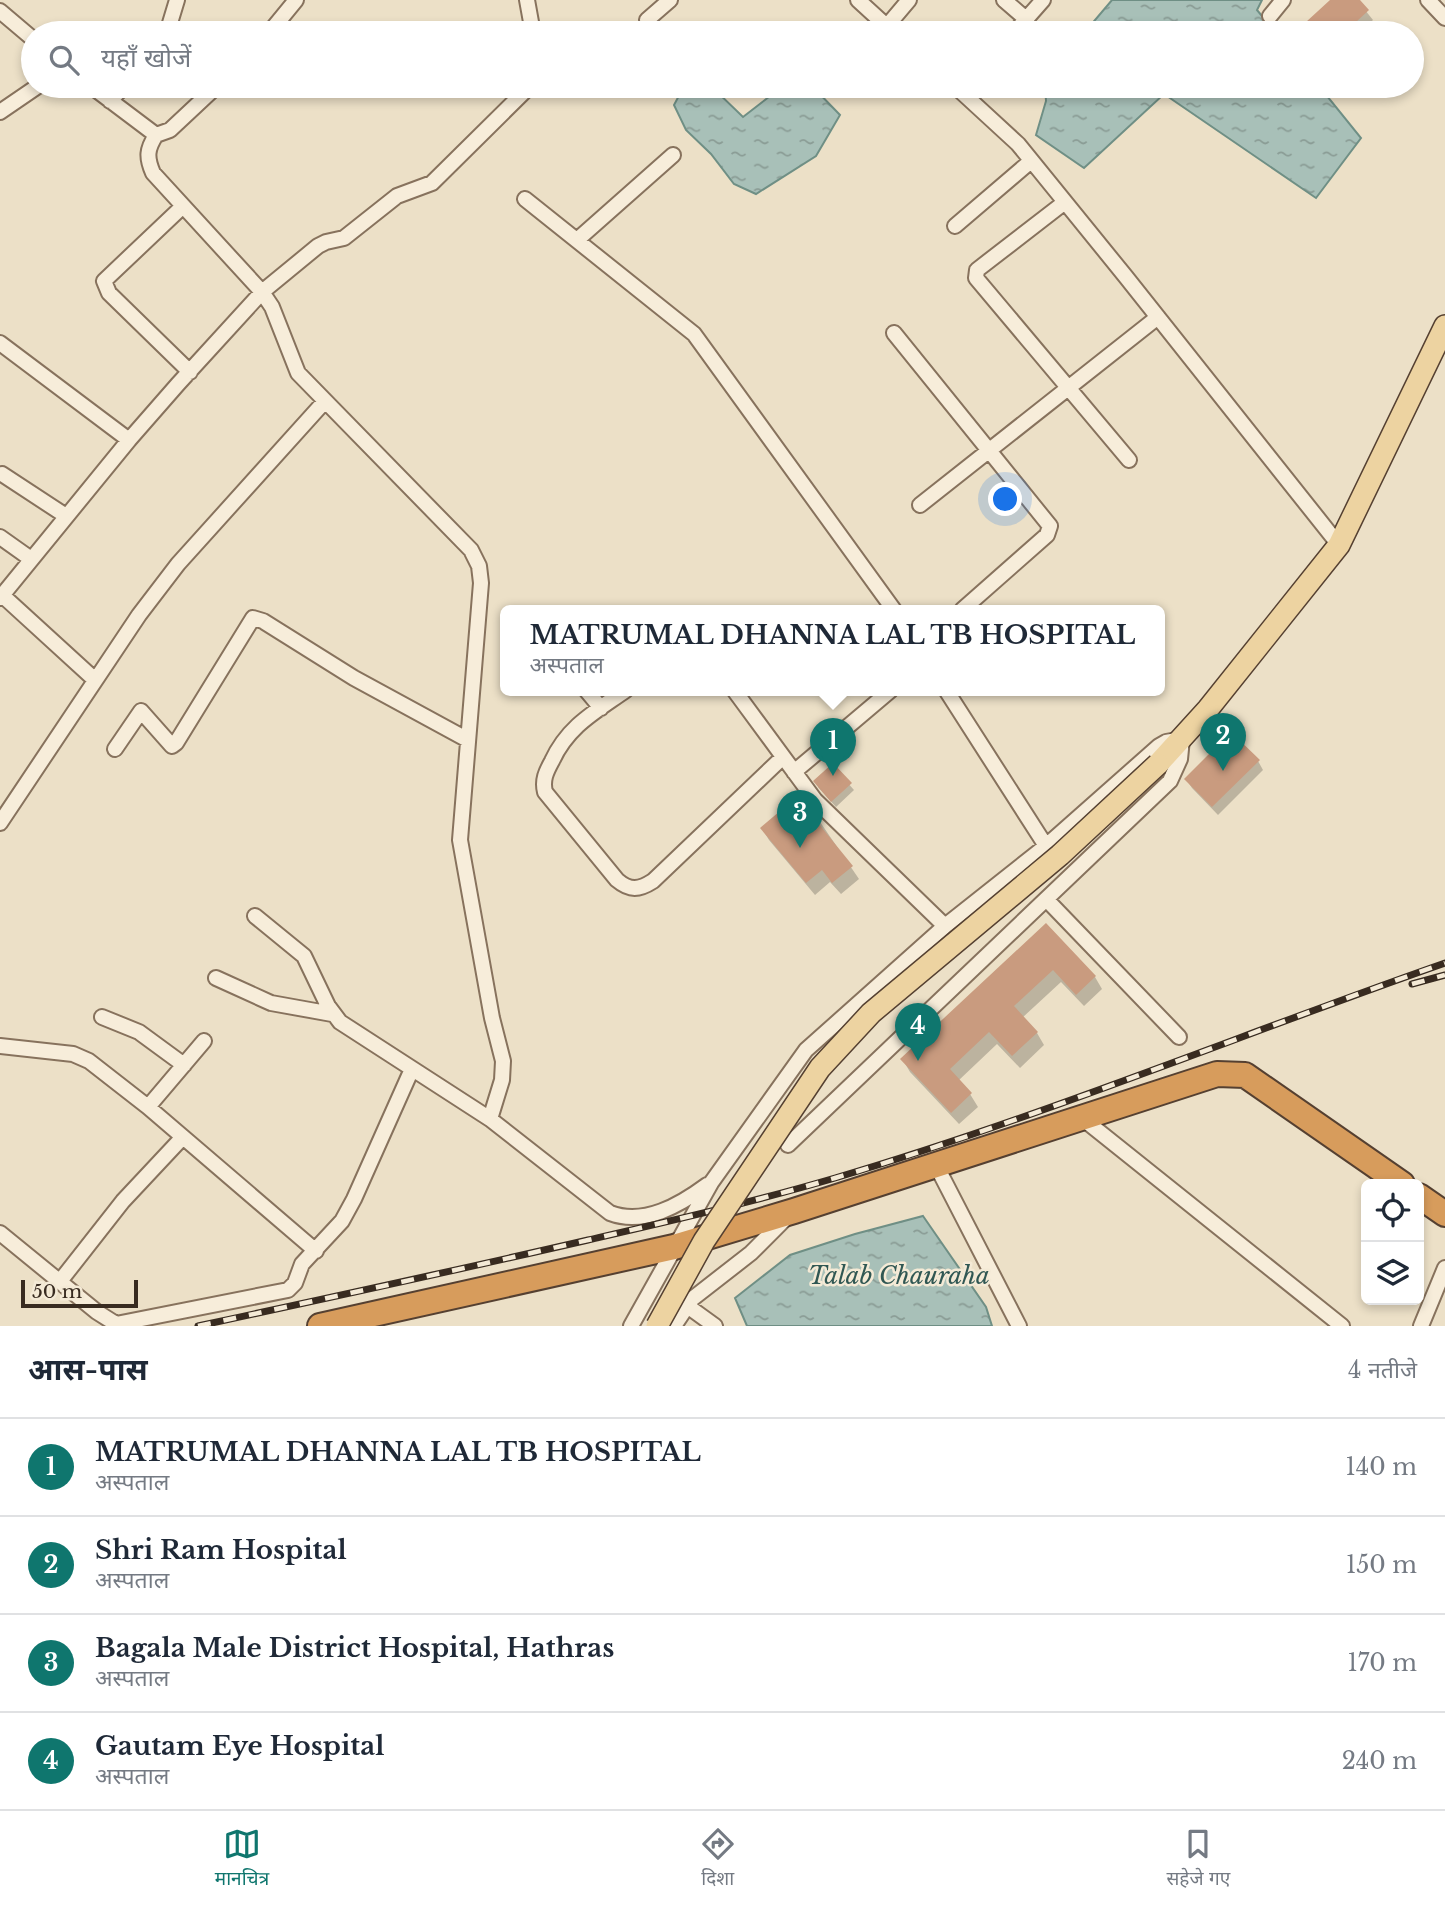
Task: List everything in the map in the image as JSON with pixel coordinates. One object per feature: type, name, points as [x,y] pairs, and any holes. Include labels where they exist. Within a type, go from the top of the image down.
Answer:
[{"type":"highway","points":[[320,1326],[674,1247],[794,1211],[1217,1074],[1245,1075],[1395,1179]]},
{"type":"highway","points":[[1424,1199],[1445,1214]]},
{"type":"main road","points":[[657,1326],[705,1241],[820,1068],[871,1013],[1060,855],[1158,764],[1208,709],[1339,545],[1445,326]]},
{"type":"street","points":[[171,21],[177,0]]},
{"type":"street","points":[[279,21],[296,0]]},
{"type":"street","points":[[527,0],[531,21]]},
{"type":"street","points":[[647,20],[670,0]]},
{"type":"street","points":[[858,0],[881,21]]},
{"type":"street","points":[[896,21],[909,0]]},
{"type":"street","points":[[1004,0],[1026,19],[1043,0]]},
{"type":"street","points":[[1269,16],[1283,0]]},
{"type":"street","points":[[1428,0],[1445,18]]},
{"type":"street","points":[[0,11],[21,29]]},
{"type":"street","points":[[0,112],[21,98]]},
{"type":"street","points":[[106,98],[156,135]]},
{"type":"street","points":[[110,101],[113,98]]},
{"type":"street","points":[[204,98],[170,130],[156,135],[149,145],[147,160],[153,173],[262,292],[272,307],[298,373],[440,515],[476,558],[481,583],[460,840],[492,1018],[503,1061],[502,1080],[490,1119]]},
{"type":"street","points":[[94,679],[1,597],[129,440],[262,292],[318,246],[344,238],[397,196],[432,183],[518,98]]},
{"type":"street","points":[[972,98],[1009,135],[1065,202],[1339,545]]},
{"type":"street","points":[[577,240],[673,155]]},
{"type":"street","points":[[955,226],[1031,161]]},
{"type":"street","points":[[525,199],[694,334],[890,605]]},
{"type":"street","points":[[1065,202],[976,273],[979,283],[1129,460]]},
{"type":"street","points":[[182,207],[104,281],[108,293],[190,372]]},
{"type":"street","points":[[920,505],[1158,317]]},
{"type":"street","points":[[894,333],[1048,522],[1050,530],[968,605]]},
{"type":"street","points":[[0,343],[129,440]]},
{"type":"street","points":[[0,823],[94,679],[178,564],[325,401]]},
{"type":"street","points":[[2,474],[66,516]]},
{"type":"street","points":[[0,537],[32,559]]},
{"type":"street","points":[[114,749],[141,712],[172,746],[176,743],[253,618],[263,621],[354,678],[468,740]]},
{"type":"street","points":[[591,696],[601,708]]},
{"type":"street","points":[[618,696],[564,738],[544,776],[543,786],[545,792],[617,880],[632,889],[653,881],[783,757]]},
{"type":"street","points":[[738,696],[814,800],[945,926]]},
{"type":"street","points":[[794,772],[884,696]]},
{"type":"street","points":[[950,696],[1046,846]]},
{"type":"street","points":[[631,1326],[711,1182],[806,1050],[945,926],[1046,846],[1159,746],[1182,739],[1180,759],[1170,781],[788,1145]]},
{"type":"street","points":[[1046,899],[1179,1037]]},
{"type":"street","points":[[255,916],[304,956],[332,1014],[340,1022],[490,1119],[610,1213],[650,1215],[678,1206],[711,1182]]},
{"type":"street","points":[[216,978],[271,1003],[332,1014]]},
{"type":"street","points":[[102,1017],[139,1032],[184,1065]]},
{"type":"street","points":[[148,1107],[204,1041]]},
{"type":"street","points":[[0,1046],[81,1057],[148,1107],[316,1251]]},
{"type":"street","points":[[0,1233],[97,1311],[121,1325],[288,1290],[295,1283],[302,1264],[342,1221],[412,1069]]},
{"type":"street","points":[[1082,1118],[1342,1326]]},
{"type":"street","points":[[61,1280],[123,1201],[182,1138]]},
{"type":"street","points":[[936,1165],[1019,1326]]},
{"type":"street","points":[[674,1326],[686,1305],[751,1253],[794,1211]]},
{"type":"street","points":[[1421,1326],[1445,1268]]},
{"type":"street","points":[[686,1305],[715,1326]]},
{"type":"water","points":[[1112,0],[1262,0],[1257,10],[1266,21],[1094,21]]},
{"type":"water","points":[[678,98],[723,98],[743,117],[768,98],[824,98],[840,115],[816,156],[756,194],[734,184],[711,154],[686,130],[674,105]]},
{"type":"water","points":[[1046,98],[1160,98],[1084,168],[1036,135]]},
{"type":"water","points":[[1170,98],[1329,98],[1361,138],[1316,198]]},
{"type":"water","name":"Talab Chauraha","points":[[923,1216],[986,1307],[992,1326],[747,1326],[735,1298],[790,1255]]},
{"type":"building","points":[[1330,0],[1360,0],[1369,10],[1357,21],[1307,21]]},
{"type":"building","points":[[1231,732],[1260,760],[1212,807],[1184,779]]},
{"type":"building","points":[[833,763],[852,783],[831,802],[813,781]]},
{"type":"building","points":[[799,795],[817,815],[814,818],[853,866],[832,883],[822,870],[806,883],[760,828]]},
{"type":"building","points":[[1046,923],[1096,976],[1076,995],[1053,970],[1014,1006],[1038,1032],[1012,1056],[989,1032],[950,1069],[972,1093],[951,1113],[900,1059]]},
{"type":"railway","points":[[198,1326],[619,1233],[835,1178],[989,1129],[1445,963]]},
{"type":"railway","points":[[1412,984],[1445,975]]},
{"type":"place","name":"Shri Ram Hospital","points":[[1223,771]]},
{"type":"place","name":"MATRUMAL DHANNA LAL TB HOSPITAL","points":[[833,776]]},
{"type":"place","name":"Bagala Male District Hospital, Hathras","points":[[800,848]]},
{"type":"place","name":"Gautam Eye Hospital","points":[[918,1061]]}]
